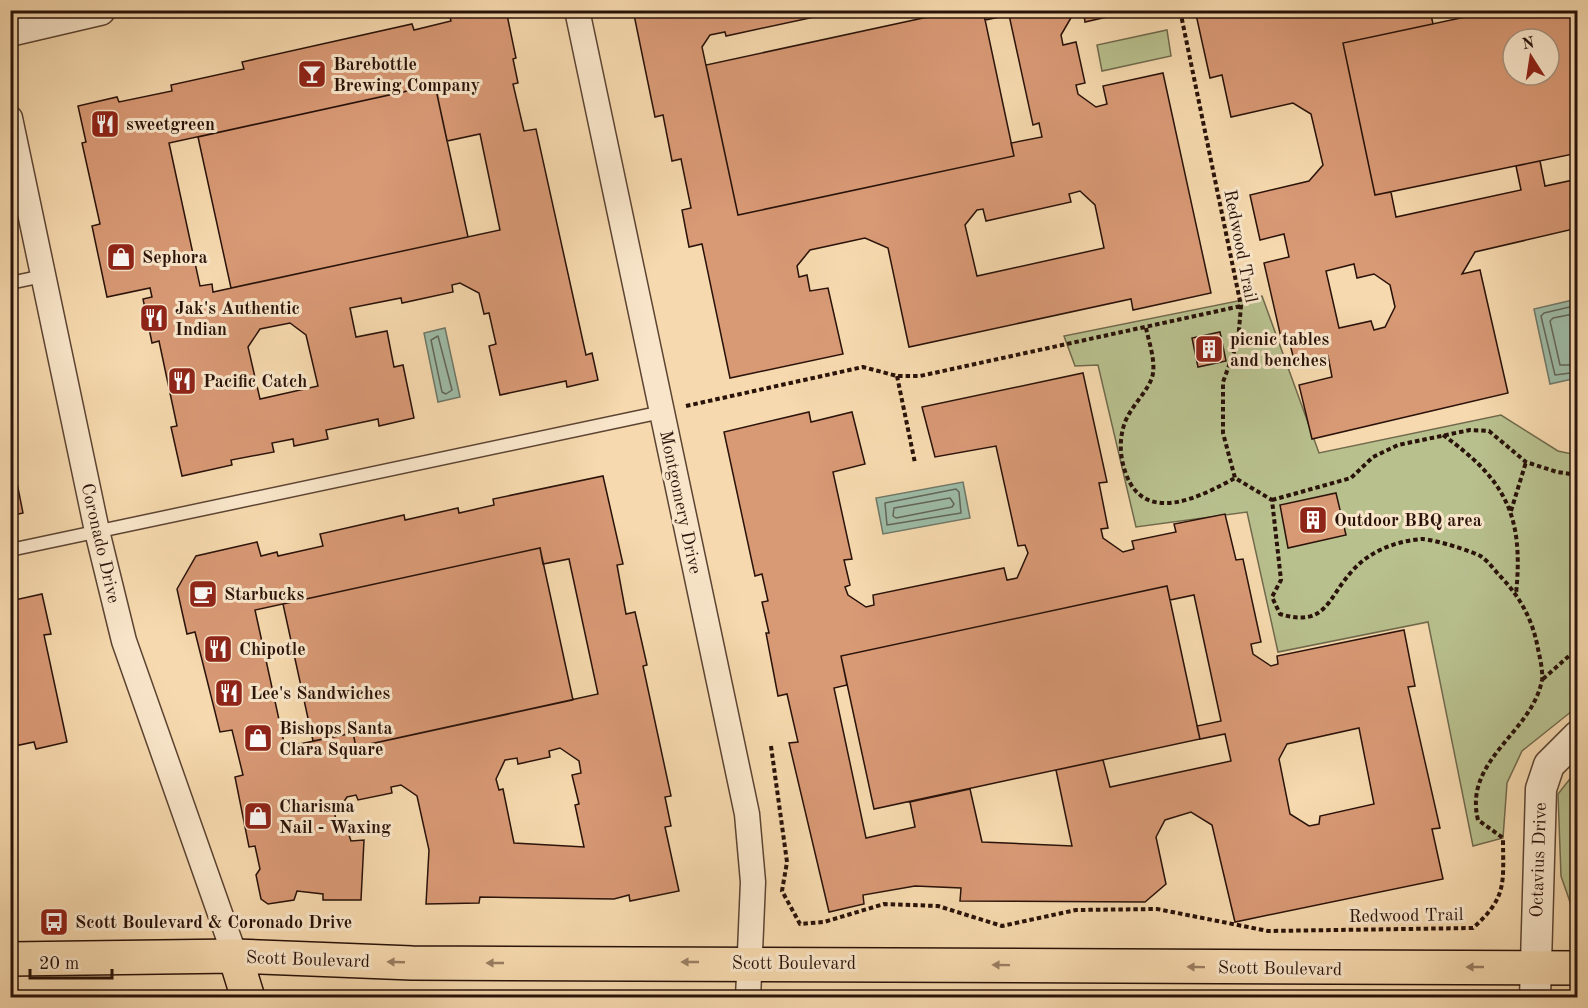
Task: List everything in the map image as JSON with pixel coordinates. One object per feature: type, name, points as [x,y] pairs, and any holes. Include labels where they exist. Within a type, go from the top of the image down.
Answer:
[{"type":"main road","name":"Scott Boulevard","points":[[10,959],[235,956],[412,963],[748,962],[1362,968],[1534,982],[1578,968]]},
{"type":"main road","points":[[235,956],[248,998]]},
{"type":"street","points":[[10,31],[100,10]]},
{"type":"street","name":"Montgomery Drive","points":[[577,10],[747,814],[753,882],[748,998]]},
{"type":"street","name":"Coronado Drive","points":[[10,118],[97,531],[124,641],[235,956]]},
{"type":"street","name":"Octavius Drive","points":[[1534,982],[1541,789],[1549,765],[1578,736]]},
{"type":"lane","points":[[10,283],[44,276]]},
{"type":"lane","points":[[10,550],[662,412]]},
{"type":"path","name":"Redwood Trail","points":[[1180,10],[1241,306],[1238,341],[1223,382],[1224,433],[1235,478]]},
{"type":"path","points":[[662,412],[863,367],[897,376],[920,376],[1241,306]]},
{"type":"path","points":[[1146,328],[1153,375],[1146,389],[1132,406],[1120,441],[1122,464],[1129,483],[1140,496],[1155,502],[1177,503],[1200,497],[1235,478],[1272,500],[1351,478],[1373,457],[1389,449],[1443,434],[1470,430],[1489,431],[1526,462],[1557,472],[1578,475]]},
{"type":"path","points":[[897,376],[915,463]]},
{"type":"path","points":[[1443,434],[1475,457],[1494,478],[1511,511],[1518,568],[1516,595]]},
{"type":"path","points":[[1511,511],[1526,462]]},
{"type":"path","points":[[1272,500],[1281,580],[1272,597],[1280,614],[1295,619],[1315,616],[1332,602],[1353,570],[1379,550],[1405,540],[1428,539],[1482,557],[1516,595],[1533,625],[1542,679]]},
{"type":"path","points":[[1542,679],[1578,648]]},
{"type":"path","name":"Redwood Trail","points":[[771,746],[787,862],[782,891],[800,924],[824,921],[884,904],[938,906],[1002,926],[1076,910],[1157,909],[1268,931],[1473,928],[1490,913],[1502,890],[1503,838],[1478,820],[1474,806],[1478,788],[1489,761],[1533,703],[1542,679]]},
{"type":"shaded area","points":[[1167,30],[1171,56],[1102,71],[1097,45]]},
{"type":"shaded area","points":[[1262,296],[1319,453],[1501,415],[1558,451],[1577,455],[1577,707],[1522,751],[1507,783],[1503,838],[1473,846],[1428,622],[1278,652],[1247,512],[1136,527],[1098,365],[1075,366],[1064,336]]},
{"type":"shaded area","points":[[1577,770],[1577,922],[1561,876],[1558,794]]},
{"type":"water","points":[[1577,299],[1577,378],[1550,384],[1534,309]]},
{"type":"water","points":[[445,328],[460,397],[438,402],[424,333]]},
{"type":"water","points":[[963,482],[970,518],[883,534],[876,498]]},
{"type":"building","points":[[478,10],[506,10],[516,58],[513,59],[518,83],[513,84],[524,131],[536,129],[586,355],[592,353],[598,380],[567,387],[566,381],[500,395],[489,346],[496,344],[489,313],[484,314],[479,293],[460,283],[452,285],[453,292],[402,303],[401,298],[350,308],[356,337],[387,331],[394,367],[403,365],[414,418],[379,426],[378,419],[326,430],[328,439],[294,446],[293,439],[272,443],[274,452],[231,460],[232,465],[182,476],[171,427],[177,426],[159,341],[152,343],[143,299],[152,297],[150,288],[107,297],[92,226],[100,224],[82,143],[86,142],[78,106],[117,97],[119,102],[172,91],[171,85],[244,69],[242,62],[412,24],[414,30],[451,21],[450,17]],"holes":[[[435,85],[447,141],[480,134],[500,230],[213,292],[212,284],[200,286],[169,143]],[[290,323],[306,335],[318,386],[260,399],[248,347],[260,329]]]},
{"type":"building","points":[[633,10],[847,10],[726,36],[725,32],[710,35],[702,47],[738,215],[1014,156],[1011,143],[1042,137],[1039,123],[1033,125],[1009,15],[985,20],[983,10],[1137,10],[1085,22],[1084,14],[1072,16],[1061,35],[1063,45],[1076,42],[1085,83],[1076,85],[1078,94],[1096,107],[1107,104],[1103,86],[1163,73],[1211,293],[1133,310],[1131,299],[909,347],[888,248],[865,238],[810,250],[797,266],[799,277],[807,275],[810,291],[828,288],[843,354],[730,378],[702,244],[689,247],[682,210],[691,208],[681,159],[672,161],[663,115],[655,117]],"holes":[[[1080,191],[1095,205],[1104,248],[977,276],[965,225],[977,210],[983,209],[986,221],[1071,202],[1069,194]]]},
{"type":"building","points":[[960,10],[983,10],[1014,156],[738,215],[706,65]]},
{"type":"building","points":[[1195,10],[1300,10],[1307,15],[1315,14],[1315,10],[1430,10],[1433,24],[1343,43],[1375,195],[1391,192],[1396,217],[1521,190],[1516,166],[1540,161],[1545,186],[1578,179],[1578,228],[1475,252],[1462,274],[1480,270],[1508,393],[1312,439],[1299,385],[1332,377],[1328,356],[1295,364],[1289,340],[1282,342],[1264,263],[1289,257],[1284,234],[1260,240],[1250,195],[1309,181],[1323,165],[1311,114],[1293,103],[1231,117],[1222,75],[1210,78]],"holes":[[[1354,264],[1357,278],[1374,274],[1390,285],[1395,307],[1385,327],[1374,330],[1371,321],[1339,328],[1326,271]]]},
{"type":"building","points":[[1498,10],[1578,10],[1578,153],[1375,195],[1343,43]]},
{"type":"building","points":[[435,85],[468,237],[231,288],[198,137]]},
{"type":"building","name":"picnic tables and benches","points":[[1220,332],[1226,361],[1198,367],[1192,338]]},
{"type":"building","points":[[1083,373],[1107,482],[1099,483],[1108,528],[1101,529],[1103,538],[1123,552],[1134,549],[1132,541],[1176,532],[1174,524],[1225,514],[1236,560],[1243,559],[1261,642],[1251,644],[1253,654],[1271,666],[1278,664],[1277,656],[1404,630],[1415,686],[1408,687],[1440,828],[1432,829],[1443,879],[1235,922],[1212,825],[1191,812],[1165,820],[1156,837],[1166,884],[1145,902],[960,901],[961,888],[915,886],[863,895],[864,904],[829,912],[789,743],[798,742],[787,694],[778,696],[762,602],[768,601],[762,574],[755,576],[724,432],[809,412],[811,422],[852,412],[865,464],[833,472],[852,559],[844,560],[850,585],[845,587],[848,595],[866,607],[874,605],[873,595],[1004,568],[1007,580],[1017,578],[1028,553],[1025,545],[1018,546],[996,446],[935,457],[922,407]],"holes":[[[1167,586],[1170,600],[1194,595],[1221,721],[1197,726],[1200,739],[1225,734],[1231,761],[1110,787],[1103,760],[1056,770],[1072,846],[982,842],[970,789],[910,802],[915,827],[866,838],[834,688],[847,685],[841,656]],[[1359,728],[1374,804],[1320,816],[1319,824],[1309,826],[1290,814],[1279,759],[1287,744]]]},
{"type":"building","points":[[10,463],[13,463],[23,513],[10,516]]},
{"type":"building","points":[[603,476],[623,564],[617,565],[626,614],[635,612],[647,665],[643,666],[671,796],[665,797],[671,826],[665,827],[679,891],[630,901],[629,895],[614,899],[480,897],[479,903],[426,904],[429,850],[417,796],[401,785],[391,787],[392,793],[358,800],[356,795],[347,797],[335,815],[337,825],[345,823],[351,841],[364,840],[361,900],[323,900],[323,894],[297,891],[294,900],[268,904],[261,899],[256,875],[260,869],[255,846],[249,847],[235,777],[243,775],[232,730],[220,732],[195,632],[187,634],[177,589],[196,556],[257,542],[261,556],[277,552],[278,556],[323,546],[320,534],[404,515],[405,520],[458,508],[459,513],[494,505],[493,499]],"holes":[[[540,548],[543,564],[569,559],[598,694],[356,747],[353,733],[285,747],[255,610]],[[560,748],[579,761],[581,773],[572,775],[579,804],[575,805],[584,847],[514,843],[503,789],[499,790],[496,779],[505,760],[517,758],[518,764],[550,757],[549,751]]]},
{"type":"building","name":"Outdoor BBQ area","points":[[1336,493],[1346,535],[1288,548],[1280,505]]},
{"type":"building","points":[[540,548],[573,700],[356,747],[353,733],[313,741],[283,604]]},
{"type":"building","points":[[1167,586],[1200,739],[874,809],[841,656]]},
{"type":"building","points":[[42,594],[51,634],[44,635],[67,742],[36,749],[34,742],[10,747],[10,601]]},
{"type":"building","points":[[10,749],[14,767],[10,768]]},
{"type":"place","name":"Barebottle Brewing Company","points":[[312,74]]},
{"type":"place","name":"sweetgreen","points":[[105,124]]},
{"type":"place","name":"Sephora","points":[[121,257]]},
{"type":"place","name":"Jak's Authentic Indian","points":[[154,318]]},
{"type":"place","name":"picnic tables and benches","points":[[1209,349]]},
{"type":"place","name":"Pacific Catch","points":[[182,381]]},
{"type":"place","name":"Outdoor BBQ area","points":[[1313,520]]},
{"type":"place","name":"Starbucks","points":[[203,594]]},
{"type":"place","name":"Chipotle","points":[[218,649]]},
{"type":"place","name":"Lee's Sandwiches","points":[[229,693]]},
{"type":"place","name":"Bishops Santa Clara Square","points":[[258,738]]},
{"type":"place","name":"Charisma Nail - Waxing","points":[[258,816]]},
{"type":"place","name":"Scott Boulevard & Coronado Drive","points":[[54,922]]}]
